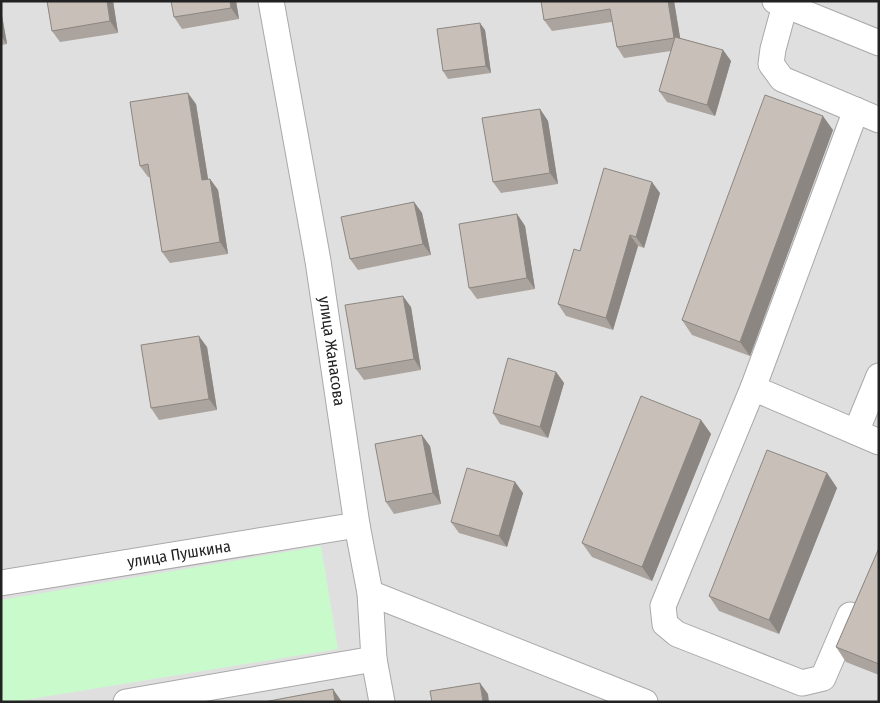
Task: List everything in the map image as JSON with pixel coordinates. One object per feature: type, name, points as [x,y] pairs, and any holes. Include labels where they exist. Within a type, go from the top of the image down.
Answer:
[{"type":"street","name":"улица Жанасова","points":[[271,1],[318,261],[357,525],[370,593],[374,659],[382,702]]},
{"type":"street","points":[[879,43],[780,3],[770,64],[782,79],[879,120]]},
{"type":"street","points":[[856,110],[753,388],[663,606],[665,624],[677,634],[802,683],[823,678],[860,592]]},
{"type":"street","points":[[856,432],[879,376]]},
{"type":"street","points":[[753,388],[879,442]]},
{"type":"street","name":"улица Пушкина","points":[[1,583],[357,525]]},
{"type":"street","points":[[370,593],[644,702]]},
{"type":"street","points":[[126,702],[374,659]]},
{"type":"shaded area","points":[[1,1],[879,1],[879,702],[1,702]]},
{"type":"green space","points":[[321,546],[338,649],[13,702],[1,702],[1,600]]},
{"type":"building","points":[[47,1],[107,1],[110,21],[52,31]]},
{"type":"building","points":[[171,1],[230,1],[231,8],[174,17]]},
{"type":"building","points":[[541,1],[668,1],[674,38],[617,47],[610,9],[544,20]]},
{"type":"building","points":[[480,23],[486,66],[443,71],[437,29]]},
{"type":"building","points":[[675,37],[723,50],[707,105],[659,91]]},
{"type":"building","points":[[188,93],[202,180],[210,179],[220,242],[162,252],[148,164],[140,166],[130,102]]},
{"type":"building","points":[[765,95],[823,116],[740,342],[682,320]]},
{"type":"building","points":[[540,109],[550,173],[493,182],[482,118]]},
{"type":"building","points":[[604,168],[652,182],[636,237],[630,235],[606,318],[558,304],[574,249],[580,251]]},
{"type":"building","points":[[414,202],[423,244],[350,259],[341,217]]},
{"type":"building","points":[[517,214],[527,278],[469,288],[459,224]]},
{"type":"building","points":[[403,296],[414,359],[356,369],[345,305]]},
{"type":"building","points":[[199,336],[209,399],[151,408],[141,345]]},
{"type":"building","points":[[508,358],[556,372],[540,427],[493,413]]},
{"type":"building","points":[[641,396],[701,420],[642,567],[582,543]]},
{"type":"building","points":[[422,435],[433,493],[386,502],[375,444]]},
{"type":"building","points":[[767,450],[827,473],[769,620],[709,596]]},
{"type":"building","points":[[467,468],[515,482],[499,536],[451,522]]},
{"type":"building","points":[[879,548],[879,664],[836,647]]},
{"type":"building","points":[[480,683],[483,702],[432,702],[430,691]]},
{"type":"building","points":[[333,689],[335,702],[264,702]]}]
